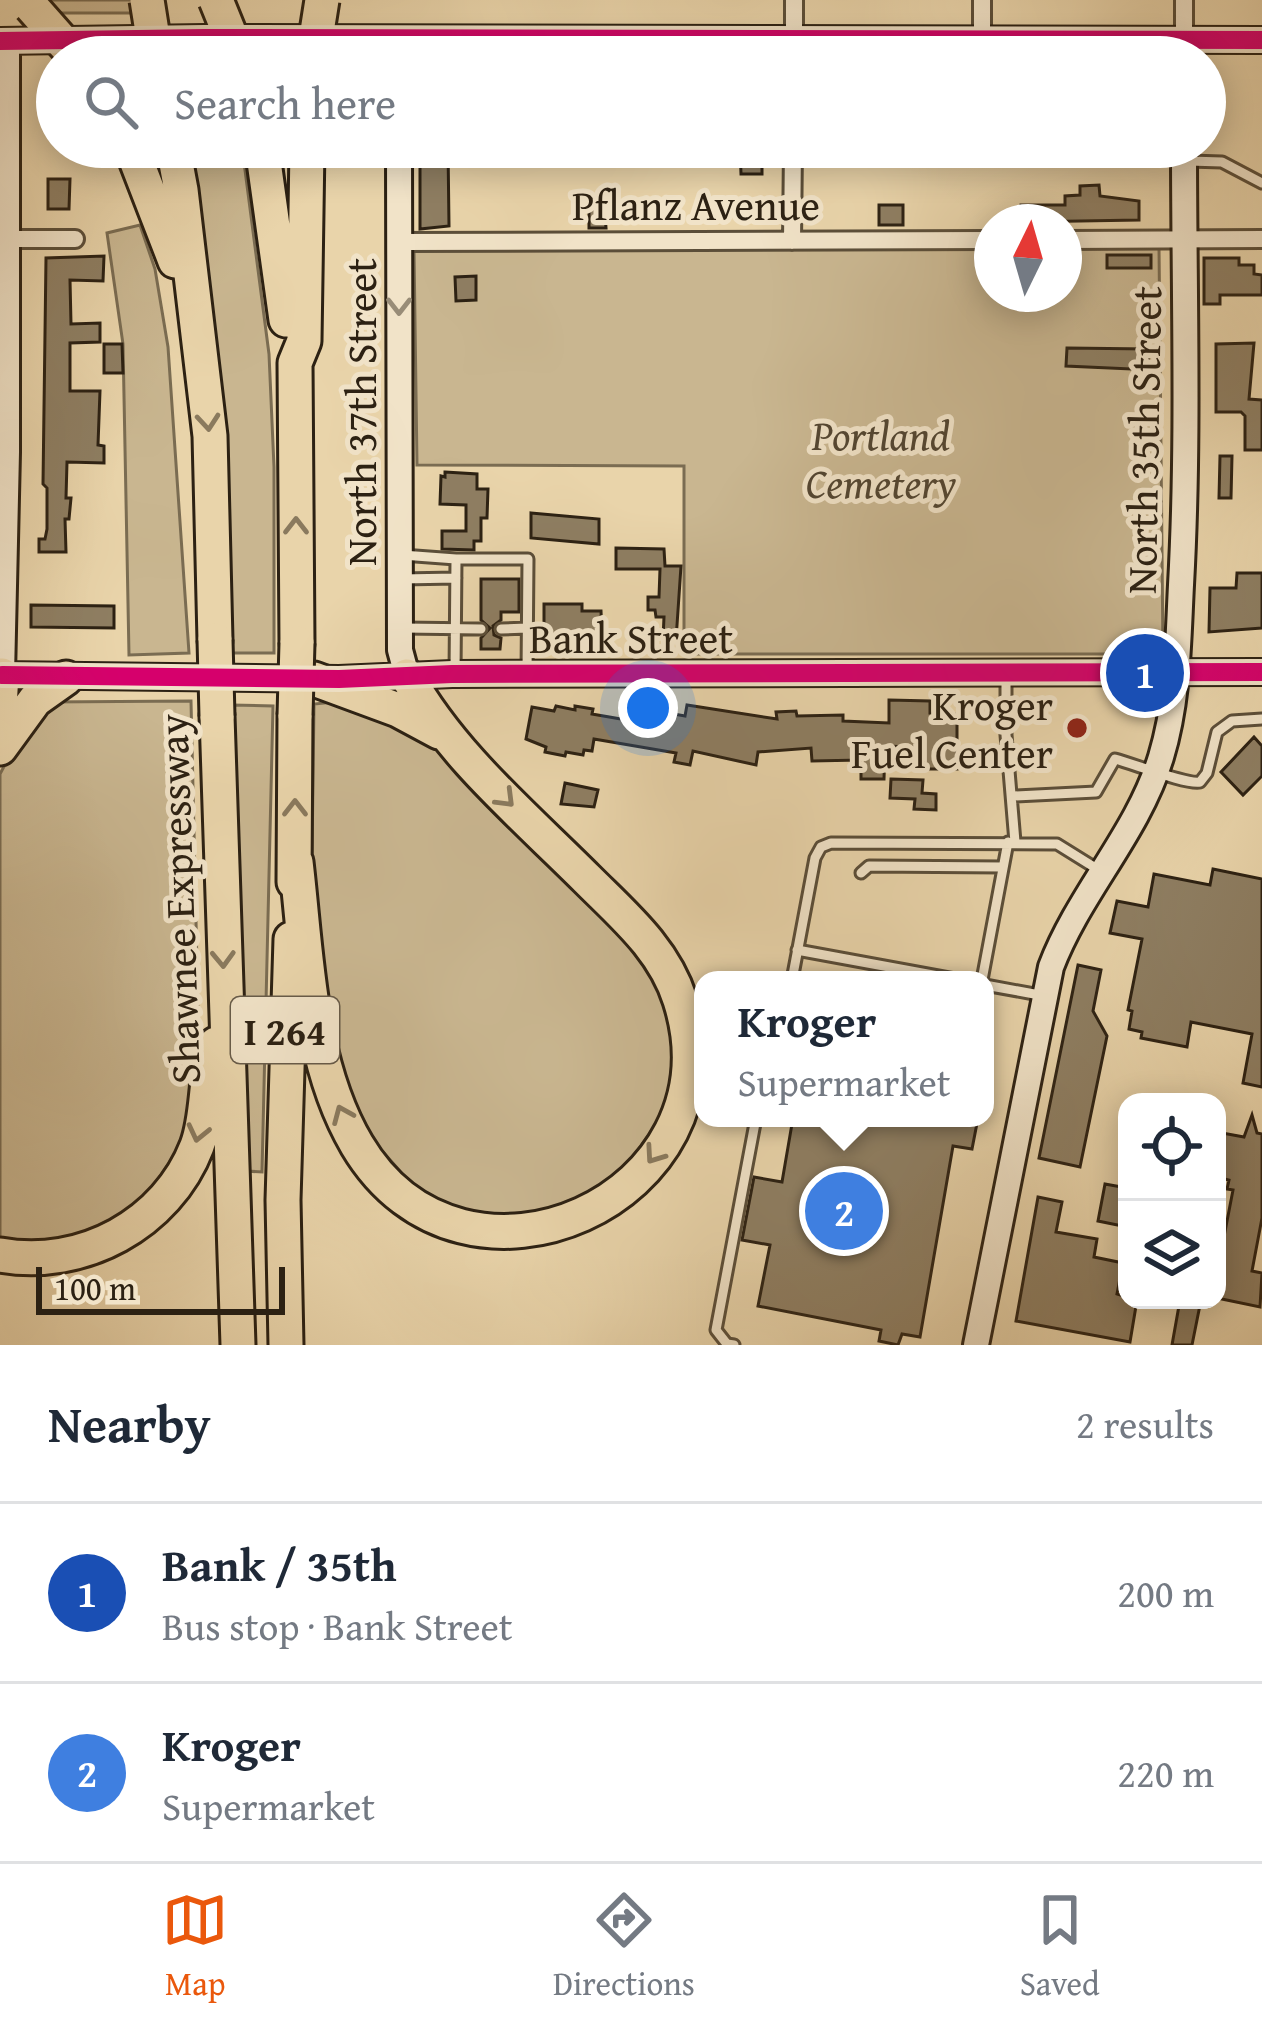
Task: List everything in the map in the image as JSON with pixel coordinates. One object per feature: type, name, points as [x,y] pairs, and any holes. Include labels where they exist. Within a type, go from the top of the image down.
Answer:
[{"type":"highway","points":[[147,0],[153,36]]},
{"type":"highway","points":[[216,0],[231,36]]},
{"type":"highway","points":[[316,36],[322,0]]},
{"type":"highway","points":[[29,3],[58,36]]},
{"type":"highway","points":[[139,168],[195,306]]},
{"type":"highway","points":[[176,168],[195,306]]},
{"type":"highway","points":[[265,168],[289,347],[296,363]]},
{"type":"highway","points":[[296,363],[304,340],[307,168]]},
{"type":"highway","name":"Shawnee Expressway","points":[[195,306],[210,436],[238,1345]]},
{"type":"highway","name":"I 264","points":[[286,1345],[285,1015],[296,862],[296,363]]},
{"type":"highway","points":[[296,862],[316,1026],[328,1077],[357,1145],[381,1178],[430,1214],[493,1232],[558,1226],[616,1197],[661,1149],[679,1109],[688,1051],[680,999],[662,961],[640,932],[450,740],[406,676]]},
{"type":"highway","points":[[0,748],[35,700],[66,678]]},
{"type":"highway","points":[[314,679],[398,710],[450,740]]},
{"type":"highway","points":[[0,1255],[54,1257],[95,1247],[132,1227],[164,1200],[198,1143],[211,1057],[225,1020]]},
{"type":"street","points":[[794,0],[794,36]]},
{"type":"street","points":[[982,0],[982,36]]},
{"type":"street","points":[[1184,0],[1184,36]]},
{"type":"street","points":[[1226,44],[1262,40]]},
{"type":"street","points":[[1,685],[3,41],[36,42]]},
{"type":"street","name":"North 37th Street","points":[[399,168],[400,628],[406,676]]},
{"type":"street","points":[[792,241],[793,168]]},
{"type":"street","name":"North 35th Street","points":[[976,1345],[1045,996],[1063,937],[1157,769],[1178,673],[1184,536],[1184,168]]},
{"type":"street","points":[[3,239],[75,239]]},
{"type":"street","points":[[1082,240],[1262,239]]},
{"type":"street","name":"Pflanz Avenue","points":[[399,242],[974,240]]},
{"type":"street","name":"Bank Street","points":[[1,685],[66,678],[314,679],[527,673],[1262,672]]},
{"type":"lane","points":[[1226,164],[1262,184]]},
{"type":"lane","points":[[455,674],[456,559]]},
{"type":"lane","points":[[400,567],[456,559],[528,559],[527,673]]},
{"type":"lane","points":[[400,567],[456,578]]},
{"type":"lane","points":[[400,628],[481,629]]},
{"type":"lane","points":[[501,629],[527,628]]},
{"type":"lane","points":[[985,971],[1011,842],[1014,796],[1006,735],[1006,671]]},
{"type":"lane","points":[[1014,796],[1096,792],[1115,759],[1157,769],[1188,784],[1200,782],[1207,773],[1217,732],[1232,721],[1262,719]]},
{"type":"lane","points":[[794,971],[815,858],[831,843],[1057,844],[1103,872]]},
{"type":"lane","points":[[861,873],[869,866],[1003,867]]},
{"type":"lane","points":[[797,950],[911,971]]},
{"type":"lane","points":[[994,984],[1045,996]]},
{"type":"lane","points":[[734,1345],[727,1344],[716,1330],[754,1127]]},
{"type":"green space","points":[[40,0],[134,0],[136,13],[52,13]]},
{"type":"green space","points":[[183,168],[245,168],[269,354],[274,653],[231,653]]},
{"type":"green space","points":[[140,225],[155,269],[168,347],[189,653],[129,655],[123,344],[107,233]]},
{"type":"green space","name":"Portland Cemetery","points":[[1159,247],[1163,654],[684,654],[684,466],[417,465],[414,250],[974,248],[974,312],[1082,312],[1082,248]]},
{"type":"green space","points":[[191,701],[199,1053],[191,1112],[179,1148],[146,1197],[113,1222],[58,1243],[0,1244],[0,774],[47,702]]},
{"type":"green space","points":[[334,702],[420,729],[642,953],[669,1008],[674,1069],[663,1114],[617,1180],[529,1221],[430,1205],[345,1109],[311,932],[314,704]]},
{"type":"green space","points":[[231,705],[273,706],[262,1172],[246,1171]]},
{"type":"building","points":[[420,168],[448,168],[449,226],[420,229]]},
{"type":"building","points":[[741,168],[762,168],[762,174],[741,174]]},
{"type":"building","points":[[48,179],[70,179],[69,209],[48,209]]},
{"type":"building","points":[[1099,185],[1100,196],[1139,201],[1139,220],[1082,221],[1082,204],[1065,204],[1065,196],[1080,195],[1080,186]]},
{"type":"building","points":[[589,199],[604,199],[606,228],[589,228]]},
{"type":"building","points":[[879,205],[903,205],[903,225],[879,225]]},
{"type":"building","points":[[1107,255],[1151,255],[1151,268],[1107,268]]},
{"type":"building","points":[[104,256],[103,281],[70,280],[71,324],[100,323],[100,342],[70,343],[70,391],[100,391],[98,445],[104,446],[104,463],[67,462],[66,498],[71,498],[69,519],[65,519],[66,552],[39,552],[39,539],[45,539],[47,529],[47,488],[43,484],[46,258]]},
{"type":"building","points":[[1204,258],[1239,258],[1239,265],[1254,265],[1254,274],[1262,275],[1262,295],[1220,295],[1220,304],[1204,304]]},
{"type":"building","points":[[476,276],[476,300],[456,301],[455,277]]},
{"type":"building","points":[[1254,343],[1249,399],[1262,400],[1262,450],[1245,450],[1245,416],[1216,412],[1216,344]]},
{"type":"building","points":[[104,344],[122,344],[123,373],[104,373]]},
{"type":"building","points":[[1067,348],[1148,349],[1148,366],[1066,366]]},
{"type":"building","points":[[1220,456],[1232,456],[1231,498],[1219,498]]},
{"type":"building","points":[[445,472],[477,474],[477,489],[488,489],[487,518],[481,518],[481,541],[474,541],[474,550],[442,549],[442,531],[466,531],[466,505],[440,504]]},
{"type":"building","points":[[531,513],[599,519],[599,544],[531,538]]},
{"type":"building","points":[[616,548],[664,549],[665,566],[681,566],[676,640],[663,639],[664,617],[648,610],[648,597],[659,597],[660,569],[616,569]]},
{"type":"building","points":[[1237,573],[1262,573],[1262,628],[1209,632],[1210,588],[1236,588]]},
{"type":"building","points":[[481,579],[519,579],[519,612],[501,612],[501,620],[493,626],[494,635],[501,638],[500,649],[481,649],[481,638],[490,628],[481,620]]},
{"type":"building","points":[[544,604],[582,604],[582,611],[601,611],[602,635],[553,639],[553,634],[544,634]]},
{"type":"building","points":[[31,605],[114,606],[114,628],[31,627]]},
{"type":"building","points":[[889,700],[930,701],[930,713],[957,714],[957,769],[915,769],[913,747],[885,746],[884,779],[861,779],[861,760],[812,761],[811,748],[758,752],[756,765],[693,751],[690,765],[674,762],[676,753],[594,739],[592,751],[584,750],[583,755],[566,752],[565,756],[545,752],[546,747],[526,739],[532,707],[554,711],[556,706],[575,710],[575,706],[593,709],[592,714],[644,723],[646,709],[685,716],[687,705],[777,719],[776,712],[796,711],[797,716],[843,715],[843,721],[889,723]]},
{"type":"building","points":[[1254,737],[1262,746],[1262,776],[1243,795],[1221,772]]},
{"type":"building","points":[[891,779],[923,780],[922,793],[936,794],[936,810],[914,809],[915,799],[890,798]]},
{"type":"building","points":[[565,783],[598,790],[594,807],[561,804]]},
{"type":"building","points":[[1213,869],[1262,879],[1262,1087],[1243,1083],[1252,1034],[1191,1022],[1187,1047],[1141,1038],[1142,1032],[1129,1029],[1132,1011],[1128,1010],[1142,939],[1110,933],[1117,901],[1148,907],[1154,874],[1210,885]]},
{"type":"building","points":[[1078,965],[1101,970],[1093,1011],[1107,1036],[1080,1167],[1039,1158]]},
{"type":"building","points":[[1252,1115],[1257,1133],[1262,1134],[1262,1218],[1252,1271],[1262,1273],[1260,1307],[1226,1300],[1226,1226],[1233,1190],[1227,1189],[1226,1134],[1244,1137]]},
{"type":"building","points":[[791,1127],[976,1127],[972,1149],[953,1146],[920,1337],[902,1334],[898,1345],[879,1341],[881,1330],[758,1306],[770,1245],[742,1240],[754,1177],[782,1182]]},
{"type":"building","points":[[1105,1184],[1118,1186],[1118,1225],[1098,1221]]},
{"type":"building","points":[[1038,1197],[1062,1202],[1056,1232],[1097,1239],[1094,1257],[1118,1262],[1118,1309],[1136,1309],[1130,1342],[1016,1321]]},
{"type":"building","points":[[1178,1309],[1199,1309],[1192,1345],[1172,1345]]},
{"type":"cycle path","points":[[0,41],[36,40]]},
{"type":"cycle path","points":[[1226,40],[1262,40]]},
{"type":"cycle path","points":[[2,675],[339,679],[452,674],[1262,672]]},
{"type":"place","name":"Bank / 35th","points":[[1145,673]]},
{"type":"place","name":"Kroger Fuel Center","points":[[1077,728]]},
{"type":"place","name":"Kroger","points":[[844,1211]]}]
